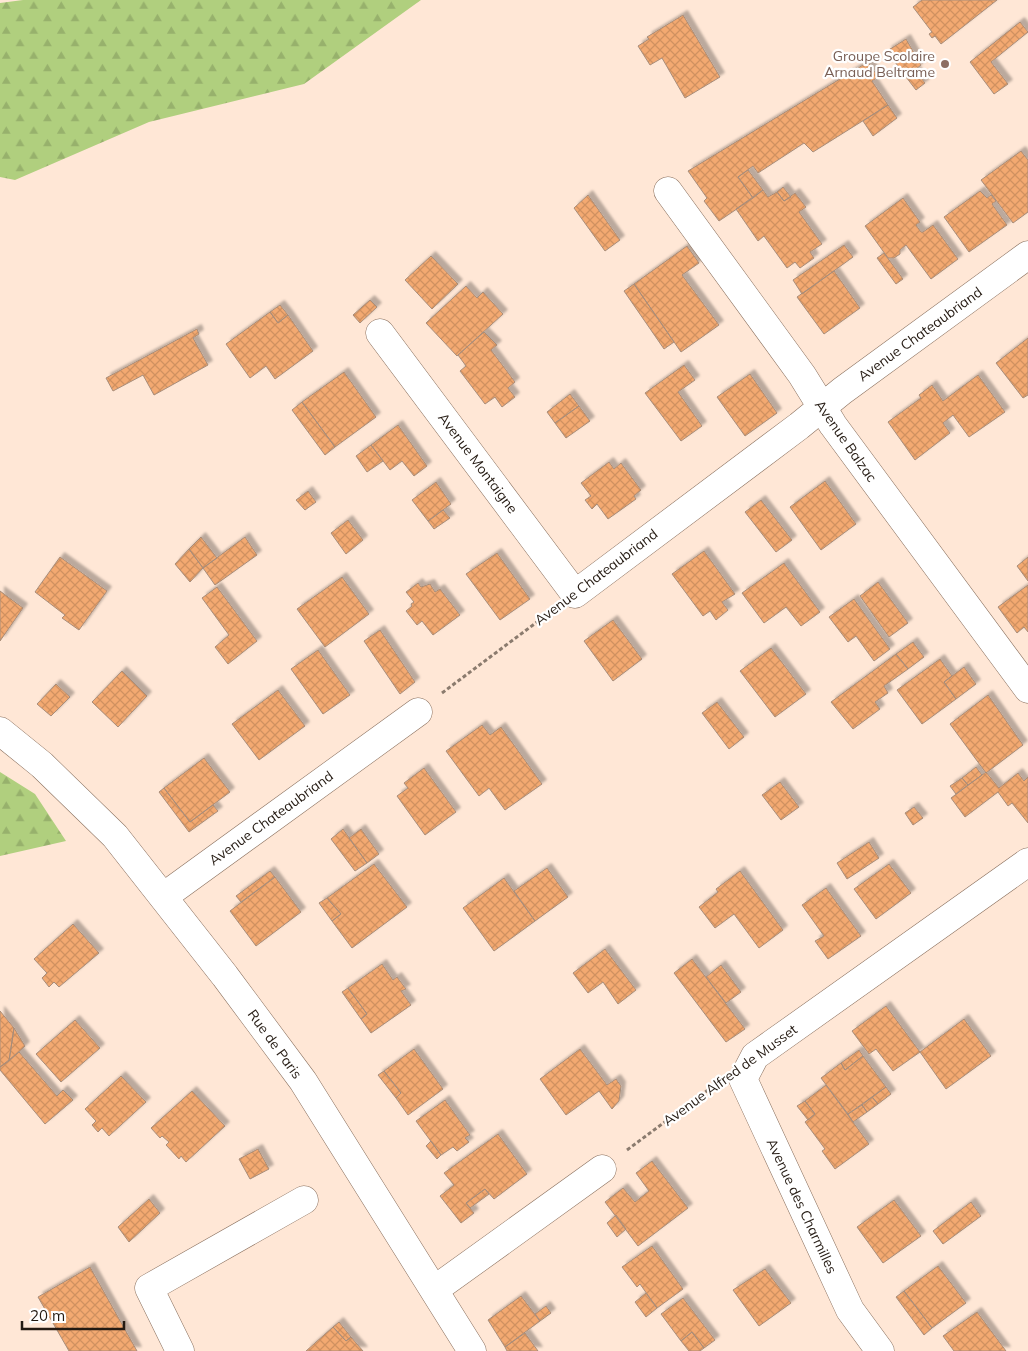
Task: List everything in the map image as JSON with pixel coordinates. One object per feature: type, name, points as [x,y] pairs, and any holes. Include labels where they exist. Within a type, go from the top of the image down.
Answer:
[{"type":"street","name":"Avenue Balzac","points":[[668,191],[802,375],[821,407],[1028,689]]},
{"type":"street","name":"Avenue Chateaubriand","points":[[575,594],[799,426],[821,407],[1028,255]]},
{"type":"street","name":"Avenue Montaigne","points":[[380,333],[575,594]]},
{"type":"street","name":"Avenue Chateaubriand","points":[[163,897],[418,712]]},
{"type":"street","name":"Rue de Paris","points":[[0,732],[42,765],[115,836],[225,976],[303,1081],[472,1351]]},
{"type":"street","name":"Avenue Alfred de Musset","points":[[755,1056],[1028,862]]},
{"type":"street","name":"Avenue des Charmilles","points":[[755,1056],[742,1079],[850,1310],[880,1351]]},
{"type":"street","points":[[434,1290],[602,1169]]},
{"type":"street","points":[[180,1351],[149,1288],[304,1200]]},
{"type":"path","name":"Avenue Chateaubriand","points":[[418,712],[575,594]]},
{"type":"path","name":"Avenue Alfred de Musset","points":[[602,1169],[717,1084]]},
{"type":"green space","points":[[23,0],[421,0],[304,84],[149,122],[15,180],[0,177],[0,3]]},
{"type":"green space","points":[[0,772],[35,794],[66,841],[0,856]]},
{"type":"building","points":[[922,0],[997,0],[941,44],[935,36],[932,38],[929,34],[932,32],[913,7]]},
{"type":"building","points":[[683,15],[720,77],[685,98],[662,58],[650,65],[638,46],[649,39],[647,37]]},
{"type":"building","points":[[1020,22],[1028,32],[991,62],[1008,84],[994,94],[970,62]]},
{"type":"building","points":[[906,39],[921,65],[906,77],[887,51]]},
{"type":"building","points":[[868,62],[878,77],[872,81],[888,105],[813,152],[804,143],[758,173],[753,166],[738,177],[753,198],[719,221],[704,201],[707,198],[688,171]]},
{"type":"building","points":[[915,70],[925,83],[916,90],[906,77]]},
{"type":"building","points":[[888,105],[897,118],[873,136],[863,121]]},
{"type":"building","points":[[1021,151],[1028,160],[1028,212],[1013,223],[981,180]]},
{"type":"building","points":[[748,170],[763,190],[753,198],[738,177]]},
{"type":"building","points":[[783,187],[791,197],[784,201],[777,192]]},
{"type":"building","points":[[763,190],[768,197],[777,192],[784,201],[795,193],[806,207],[799,212],[822,244],[810,252],[814,258],[800,268],[795,262],[787,268],[764,236],[758,241],[736,209]]},
{"type":"building","points":[[980,191],[987,198],[991,195],[996,201],[992,204],[1007,225],[969,252],[944,217]]},
{"type":"building","points":[[588,195],[620,240],[605,251],[574,208]]},
{"type":"building","points":[[903,198],[920,222],[916,225],[921,232],[933,225],[958,259],[931,279],[906,245],[900,250],[900,254],[894,258],[888,258],[865,226]]},
{"type":"building","points":[[844,245],[853,257],[802,294],[793,280]]},
{"type":"building","points":[[687,246],[699,263],[682,275],[719,325],[681,352],[634,284]]},
{"type":"building","points":[[884,253],[903,279],[896,284],[877,258]]},
{"type":"building","points":[[431,256],[458,284],[432,309],[405,280]]},
{"type":"building","points":[[834,271],[860,308],[824,334],[797,297]]},
{"type":"building","points":[[634,284],[674,342],[664,349],[624,291]]},
{"type":"building","points":[[466,286],[477,298],[483,292],[503,314],[457,356],[426,323]]},
{"type":"building","points":[[370,300],[377,307],[360,323],[353,315]]},
{"type":"building","points":[[280,305],[288,315],[278,323],[270,312]]},
{"type":"building","points":[[270,312],[278,323],[288,315],[313,351],[275,379],[266,366],[250,378],[226,344]]},
{"type":"building","points":[[197,329],[199,334],[193,338],[208,365],[154,395],[143,375],[113,391],[106,378]]},
{"type":"building","points":[[484,332],[497,345],[491,350],[515,382],[508,388],[515,397],[502,407],[495,397],[485,404],[460,371],[466,366],[458,355]]},
{"type":"building","points":[[1028,338],[1028,395],[1023,398],[996,363]]},
{"type":"building","points":[[684,365],[695,380],[678,392],[702,426],[681,441],[645,393]]},
{"type":"building","points":[[344,372],[376,417],[335,447],[302,402]]},
{"type":"building","points":[[750,374],[777,413],[745,436],[717,397]]},
{"type":"building","points":[[978,375],[1005,412],[969,437],[953,415],[943,423],[950,433],[915,460],[888,422],[921,398],[919,395],[932,385],[943,401]]},
{"type":"building","points":[[570,394],[579,406],[555,423],[547,412]]},
{"type":"building","points":[[302,402],[335,447],[325,455],[292,410]]},
{"type":"building","points":[[579,406],[590,421],[566,438],[555,423]]},
{"type":"building","points":[[398,425],[427,466],[414,476],[402,461],[390,470],[371,445]]},
{"type":"building","points":[[371,445],[383,461],[367,472],[356,456]]},
{"type":"building","points":[[609,462],[614,469],[621,463],[641,490],[634,496],[636,499],[608,519],[597,504],[592,509],[585,500],[591,496],[581,483]]},
{"type":"building","points":[[825,481],[856,524],[821,550],[790,507]]},
{"type":"building","points":[[436,482],[451,504],[428,521],[412,500]]},
{"type":"building","points":[[308,491],[316,502],[305,510],[296,500]]},
{"type":"building","points":[[761,500],[792,540],[776,552],[745,512]]},
{"type":"building","points":[[443,510],[450,518],[434,529],[428,521]]},
{"type":"building","points":[[348,520],[363,540],[346,554],[331,533]]},
{"type":"building","points":[[201,537],[217,558],[203,568],[189,549]]},
{"type":"building","points":[[245,537],[257,555],[215,585],[203,568]]},
{"type":"building","points":[[189,549],[203,568],[190,582],[175,564]]},
{"type":"building","points":[[704,551],[735,594],[722,602],[728,610],[716,620],[710,611],[703,616],[672,574]]},
{"type":"building","points":[[497,553],[530,599],[500,620],[466,574]]},
{"type":"building","points":[[60,557],[107,591],[79,630],[62,618],[65,615],[35,592]]},
{"type":"building","points":[[1028,557],[1028,581],[1017,566]]},
{"type":"building","points":[[784,563],[820,612],[801,626],[786,607],[764,623],[742,593]]},
{"type":"building","points":[[342,577],[369,614],[325,647],[297,609]]},
{"type":"building","points":[[878,582],[908,623],[889,637],[860,596]]},
{"type":"building","points":[[418,583],[421,587],[430,584],[435,592],[440,589],[460,615],[433,635],[422,621],[417,625],[406,611],[414,602],[406,592]]},
{"type":"building","points":[[1028,585],[1028,632],[1024,627],[1017,633],[998,607]]},
{"type":"building","points":[[217,587],[257,641],[228,664],[215,647],[229,635],[202,598]]},
{"type":"building","points":[[0,591],[23,608],[0,641]]},
{"type":"building","points":[[854,599],[890,649],[874,661],[856,636],[848,642],[829,617]]},
{"type":"building","points":[[613,620],[642,659],[613,681],[584,641]]},
{"type":"building","points":[[380,630],[415,682],[400,694],[364,641]]},
{"type":"building","points":[[913,642],[924,657],[908,669],[896,654]]},
{"type":"building","points":[[771,648],[806,694],[775,717],[740,671]]},
{"type":"building","points":[[318,650],[350,695],[323,714],[291,669]]},
{"type":"building","points":[[896,654],[908,669],[884,686],[888,693],[875,702],[880,709],[853,729],[831,702]]},
{"type":"building","points":[[940,659],[952,676],[944,682],[956,699],[922,724],[897,690]]},
{"type":"building","points":[[964,667],[976,684],[956,699],[944,682]]},
{"type":"building","points":[[122,671],[147,696],[118,727],[92,702]]},
{"type":"building","points":[[56,684],[70,697],[51,716],[37,704]]},
{"type":"building","points":[[278,690],[305,726],[259,760],[232,724]]},
{"type":"building","points":[[988,695],[1023,745],[986,773],[950,724]]},
{"type":"building","points":[[717,702],[744,737],[729,749],[702,713]]},
{"type":"building","points":[[482,725],[490,735],[501,727],[542,784],[505,810],[489,788],[479,796],[446,751]]},
{"type":"building","points":[[204,758],[230,792],[190,822],[164,788]]},
{"type":"building","points":[[976,767],[982,775],[968,785],[962,778]]},
{"type":"building","points":[[424,768],[456,812],[425,835],[397,796],[408,788],[404,783]]},
{"type":"building","points":[[986,772],[999,788],[1018,773],[1024,781],[1028,777],[1028,823],[1012,803],[1008,806],[998,792],[965,817],[951,798]]},
{"type":"building","points":[[962,778],[968,785],[956,794],[950,786]]},
{"type":"building","points":[[780,782],[799,807],[781,820],[762,795]]},
{"type":"building","points":[[164,788],[190,822],[213,805],[218,811],[189,832],[159,792]]},
{"type":"building","points":[[914,807],[923,818],[913,825],[905,813]]},
{"type":"building","points":[[343,829],[367,863],[355,871],[331,839]]},
{"type":"building","points":[[361,829],[379,854],[367,863],[349,838]]},
{"type":"building","points":[[869,842],[879,858],[847,879],[837,863]]},
{"type":"building","points":[[374,864],[407,907],[352,948],[332,921],[341,914],[327,898]]},
{"type":"building","points":[[889,864],[911,893],[876,919],[854,889]]},
{"type":"building","points":[[547,868],[568,897],[535,921],[514,891]]},
{"type":"building","points":[[270,871],[275,877],[241,902],[236,896]]},
{"type":"building","points":[[740,871],[783,930],[759,948],[734,914],[715,928],[699,907],[718,892],[716,889]]},
{"type":"building","points":[[275,877],[301,912],[256,946],[230,911]]},
{"type":"building","points":[[504,878],[535,921],[494,951],[463,908]]},
{"type":"building","points":[[826,888],[861,936],[828,959],[815,941],[824,936],[802,905]]},
{"type":"building","points":[[327,898],[341,914],[332,921],[319,903]]},
{"type":"building","points":[[73,924],[99,953],[59,987],[54,982],[49,987],[42,978],[47,973],[34,959]]},
{"type":"building","points":[[605,949],[636,990],[618,1004],[603,982],[588,993],[573,973]]},
{"type":"building","points":[[692,959],[745,1029],[726,1042],[674,973]]},
{"type":"building","points":[[382,964],[393,980],[397,977],[406,989],[401,991],[411,1005],[371,1033],[361,1019],[367,1014],[348,988]]},
{"type":"building","points":[[721,965],[741,992],[726,1003],[706,977]]},
{"type":"building","points":[[348,988],[367,1014],[361,1019],[342,992]]},
{"type":"building","points":[[886,1006],[920,1052],[893,1071],[876,1049],[869,1054],[852,1031]]},
{"type":"building","points":[[0,1011],[14,1028],[9,1061],[0,1067]]},
{"type":"building","points":[[964,1019],[991,1056],[946,1089],[920,1052]]},
{"type":"building","points":[[75,1020],[100,1048],[61,1082],[36,1054]]},
{"type":"building","points":[[14,1028],[25,1046],[9,1061]]},
{"type":"building","points":[[414,1049],[443,1089],[408,1115],[396,1098],[401,1093],[384,1071]]},
{"type":"building","points":[[580,1049],[607,1085],[616,1079],[621,1086],[619,1101],[612,1109],[599,1091],[566,1115],[540,1079]]},
{"type":"building","points":[[859,1050],[863,1056],[845,1070],[841,1063]]},
{"type":"building","points":[[19,1052],[57,1096],[63,1090],[73,1100],[45,1124],[0,1070],[0,1067]]},
{"type":"building","points":[[863,1056],[886,1087],[848,1114],[821,1078],[841,1063],[845,1070]]},
{"type":"building","points":[[384,1071],[401,1093],[396,1098],[378,1075]]},
{"type":"building","points":[[121,1076],[146,1102],[109,1136],[102,1128],[98,1132],[92,1125],[96,1121],[85,1109]]},
{"type":"building","points":[[826,1085],[869,1144],[835,1169],[822,1151],[825,1149],[805,1122],[815,1114],[805,1101]]},
{"type":"building","points":[[886,1087],[891,1094],[878,1104],[872,1097]]},
{"type":"building","points":[[192,1091],[225,1126],[186,1162],[181,1156],[179,1159],[166,1145],[169,1142],[162,1136],[160,1138],[151,1128]]},
{"type":"building","points":[[872,1097],[878,1104],[867,1112],[862,1105]]},
{"type":"building","points":[[445,1100],[470,1135],[465,1138],[469,1142],[457,1151],[453,1147],[441,1155],[416,1121]]},
{"type":"building","points":[[805,1101],[815,1114],[808,1120],[797,1106]]},
{"type":"building","points":[[862,1105],[867,1112],[853,1122],[848,1114]]},
{"type":"building","points":[[498,1134],[527,1174],[494,1199],[485,1189],[466,1203],[474,1213],[461,1223],[440,1196],[454,1185],[444,1173]]},
{"type":"building","points":[[431,1141],[441,1155],[437,1159],[426,1146]]},
{"type":"building","points":[[258,1149],[269,1169],[250,1179],[239,1159]]},
{"type":"building","points":[[652,1161],[688,1208],[638,1246],[605,1202],[623,1188],[635,1202],[649,1191],[636,1173]]},
{"type":"building","points":[[485,1189],[489,1194],[470,1208],[466,1203]]},
{"type":"building","points":[[149,1199],[160,1213],[129,1242],[118,1227]]},
{"type":"building","points":[[894,1200],[921,1236],[883,1263],[857,1227]]},
{"type":"building","points":[[971,1202],[981,1216],[943,1244],[933,1231]]},
{"type":"building","points":[[616,1215],[626,1229],[617,1237],[607,1223]]},
{"type":"building","points":[[652,1246],[683,1289],[657,1308],[640,1284],[637,1287],[622,1267]]},
{"type":"building","points":[[938,1266],[966,1303],[932,1328],[904,1291]]},
{"type":"building","points":[[90,1267],[137,1351],[69,1351],[38,1297]]},
{"type":"building","points":[[765,1269],[791,1303],[759,1326],[733,1290]]},
{"type":"building","points":[[904,1291],[932,1328],[924,1335],[896,1297]]},
{"type":"building","points":[[646,1293],[657,1308],[646,1317],[635,1302]]},
{"type":"building","points":[[521,1296],[540,1321],[505,1347],[488,1320]]},
{"type":"building","points":[[683,1298],[715,1340],[704,1348],[692,1332],[681,1341],[661,1314]]},
{"type":"building","points":[[546,1306],[551,1313],[540,1321],[535,1314]]},
{"type":"building","points":[[977,1312],[1006,1351],[954,1351],[943,1336]]},
{"type":"building","points":[[339,1322],[351,1337],[346,1341],[333,1327]]},
{"type":"building","points":[[333,1327],[346,1341],[351,1337],[363,1351],[306,1351]]},
{"type":"building","points":[[692,1332],[704,1348],[700,1351],[689,1351],[681,1341]]},
{"type":"building","points":[[525,1333],[538,1351],[507,1351],[505,1347]]},
{"type":"place","name":"Groupe Scolaire Arnaud Beltrame","points":[[945,64]]}]
